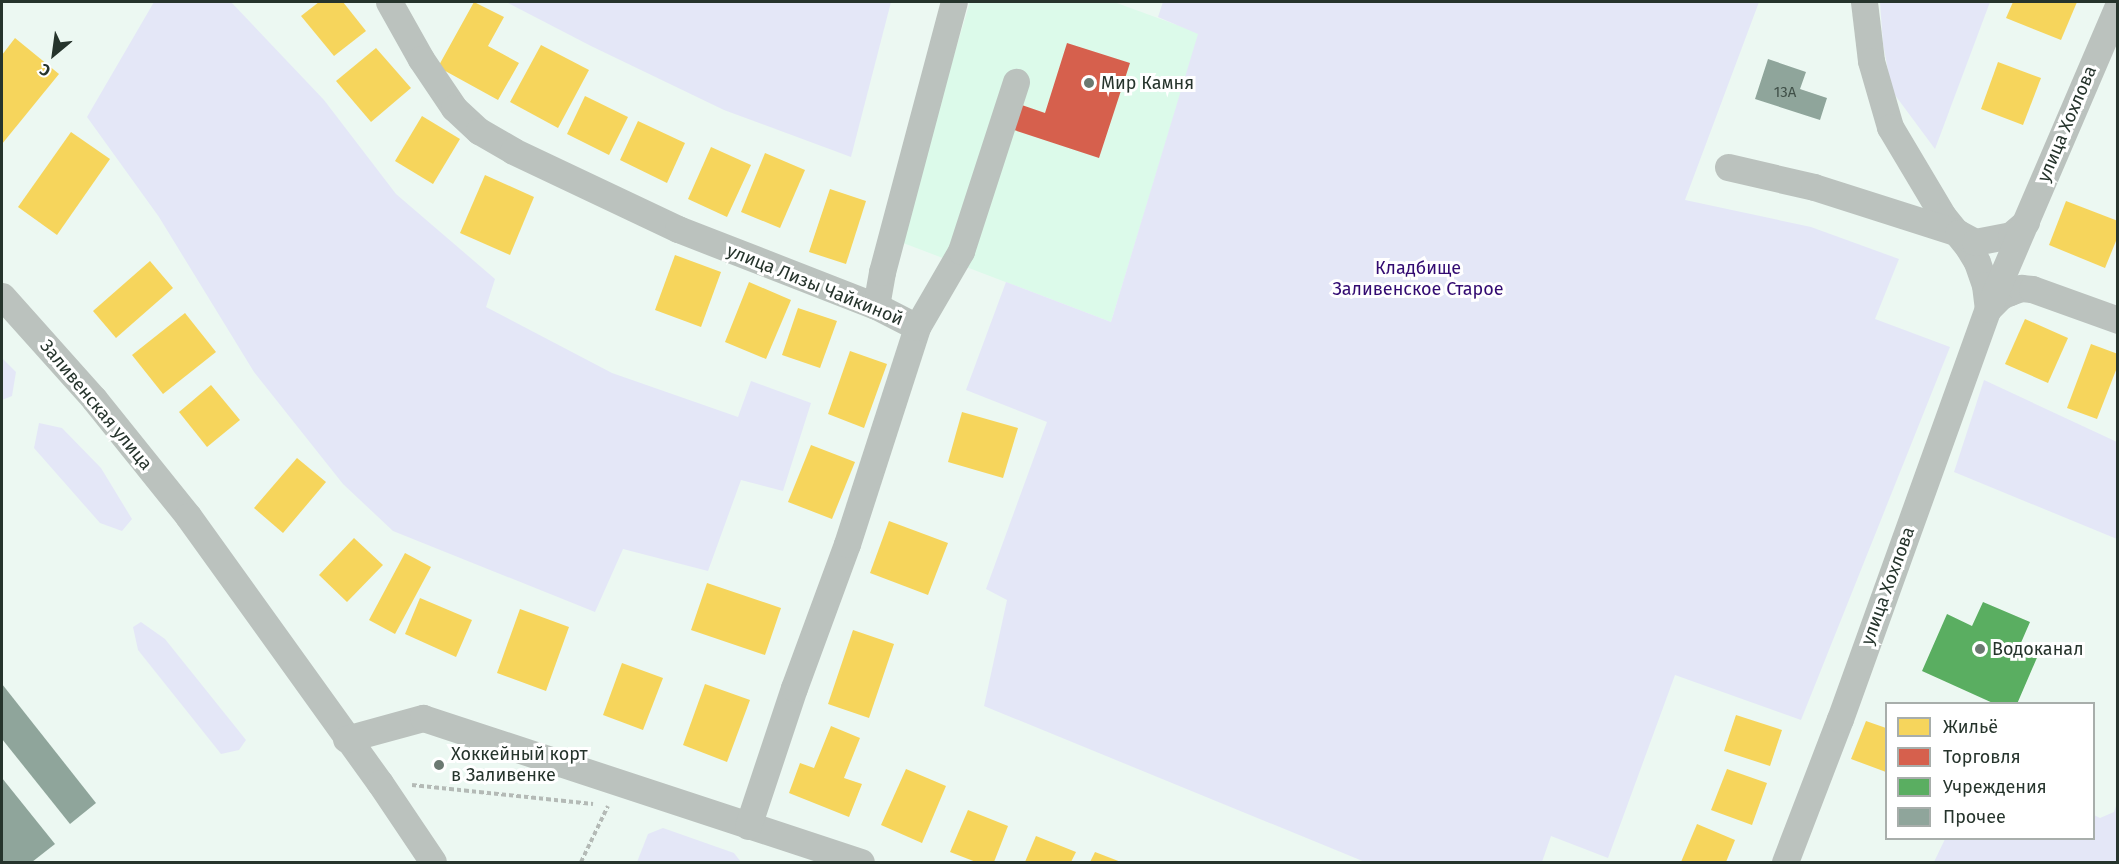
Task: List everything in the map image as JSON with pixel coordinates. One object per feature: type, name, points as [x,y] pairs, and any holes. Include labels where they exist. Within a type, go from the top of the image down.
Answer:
[{"type":"street","name":"улица Лизы Чайкиной","points":[[389,2],[421,59],[448,98],[479,131],[513,151],[678,229],[876,306],[917,327],[847,544],[794,688],[748,826]]},
{"type":"street","points":[[876,306],[882,272],[954,2]]},
{"type":"street","name":"улица Хохлова","points":[[1863,2],[1871,61],[1890,127],[1943,216],[1958,233],[1977,262],[1985,285],[1988,309]]},
{"type":"street","name":"улица Хохлова","points":[[1785,862],[1840,719],[1988,309],[2118,4]]},
{"type":"street","points":[[917,327],[961,251],[1016,82]]},
{"type":"street","points":[[1728,167],[1814,187],[1958,233],[1975,242],[2011,235],[2025,225]]},
{"type":"street","points":[[2025,225],[2026,268],[2032,279],[2047,292]]},
{"type":"street","points":[[1988,309],[2001,296],[2021,288],[2047,292],[2118,320]]},
{"type":"street","name":"Заливенская улица","points":[[2,296],[94,399],[188,516],[346,739],[380,783],[433,862]]},
{"type":"street","points":[[346,739],[423,718],[861,862]]},
{"type":"path","points":[[581,862],[608,806]]},
{"type":"shaded area","points":[[970,2],[1114,2],[1199,33],[1111,322],[898,241]]},
{"type":"green space","points":[[154,2],[231,2],[324,100],[396,194],[495,279],[486,307],[612,373],[738,417],[751,381],[811,403],[783,491],[741,480],[708,571],[623,549],[595,612],[393,531],[343,484],[254,372],[159,217],[87,117]]},
{"type":"green space","points":[[506,2],[891,2],[851,157],[724,110]]},
{"type":"green space","name":"Кладбище Заливенское Старое","points":[[1163,2],[1759,2],[1685,200],[1811,227],[1899,259],[1875,319],[1950,347],[1801,720],[1675,675],[1608,858],[1551,836],[1542,862],[1365,862],[984,706],[1007,600],[986,589],[1047,422],[966,390],[1006,282],[1111,322],[1198,34],[1158,17]]},
{"type":"green space","points":[[1880,2],[1990,2],[1935,149],[1892,91],[1883,44]]},
{"type":"green space","points":[[2,358],[16,372],[12,396],[2,400]]},
{"type":"green space","points":[[1984,380],[2117,442],[2117,539],[1954,472]]},
{"type":"green space","points":[[39,423],[62,428],[101,468],[132,519],[122,531],[100,523],[34,448]]},
{"type":"green space","points":[[141,622],[165,639],[246,740],[239,750],[221,754],[138,650],[133,627]]},
{"type":"green space","points":[[2117,803],[2117,862],[1934,862],[1945,840],[2095,840],[2095,816],[2100,818],[2114,812]]},
{"type":"green space","points":[[663,828],[734,853],[741,862],[637,862],[648,834]]},
{"type":"building: Жильё","points":[[319,2],[343,2],[366,31],[334,56],[301,16]]},
{"type":"building: Жильё","points":[[474,2],[504,17],[488,46],[519,63],[498,100],[438,67]]},
{"type":"building: Жильё","points":[[2013,2],[2077,2],[2061,40],[2006,18]]},
{"type":"building: Жильё","points":[[15,38],[59,74],[2,144],[2,55]]},
{"type":"building: Жильё","points":[[541,45],[589,70],[558,128],[510,102]]},
{"type":"building: Жильё","points":[[376,48],[411,88],[371,122],[336,81]]},
{"type":"building: Жильё","points":[[1998,62],[2041,78],[2023,125],[1981,109]]},
{"type":"building: Жильё","points":[[585,96],[628,117],[609,155],[567,134]]},
{"type":"building: Жильё","points":[[422,116],[460,139],[433,184],[395,161]]},
{"type":"building: Жильё","points":[[638,121],[685,143],[667,183],[620,160]]},
{"type":"building: Жильё","points":[[71,132],[110,159],[57,235],[18,207]]},
{"type":"building: Жильё","points":[[711,147],[751,165],[727,217],[688,199]]},
{"type":"building: Жильё","points":[[765,153],[805,170],[780,228],[741,212]]},
{"type":"building: Жильё","points":[[485,175],[534,197],[510,255],[460,233]]},
{"type":"building: Жильё","points":[[830,189],[866,201],[846,264],[809,252]]},
{"type":"building: Жильё","points":[[2066,201],[2118,221],[2118,236],[2105,268],[2049,245]]},
{"type":"building: Жильё","points":[[675,255],[721,272],[701,327],[655,310]]},
{"type":"building: Жильё","points":[[150,261],[173,288],[116,338],[93,311]]},
{"type":"building: Жильё","points":[[749,282],[791,300],[766,359],[725,342]]},
{"type":"building: Жильё","points":[[798,308],[837,321],[820,368],[782,355]]},
{"type":"building: Жильё","points":[[185,313],[216,352],[163,394],[132,355]]},
{"type":"building: Жильё","points":[[2025,319],[2068,338],[2048,383],[2005,364]]},
{"type":"building: Жильё","points":[[2091,344],[2118,354],[2118,365],[2097,419],[2067,408]]},
{"type":"building: Жильё","points":[[850,351],[887,364],[864,428],[828,414]]},
{"type":"building: Жильё","points":[[211,385],[240,420],[207,447],[179,412]]},
{"type":"building: Жильё","points":[[962,412],[1018,428],[1003,478],[948,462]]},
{"type":"building: Жильё","points":[[811,445],[855,462],[832,519],[788,502]]},
{"type":"building: Жильё","points":[[297,458],[326,482],[283,533],[254,508]]},
{"type":"building: Жильё","points":[[889,521],[948,543],[928,595],[870,573]]},
{"type":"building: Жильё","points":[[354,538],[383,565],[347,602],[319,575]]},
{"type":"building: Жильё","points":[[405,553],[431,567],[395,634],[369,620]]},
{"type":"building: Жильё","points":[[707,583],[781,608],[765,655],[691,630]]},
{"type":"building: Жильё","points":[[420,598],[472,620],[456,657],[405,634]]},
{"type":"building: Жильё","points":[[520,609],[569,627],[546,691],[497,673]]},
{"type":"building: Жильё","points":[[853,630],[894,644],[869,718],[828,704]]},
{"type":"building: Жильё","points":[[622,663],[663,678],[643,730],[603,715]]},
{"type":"building: Жильё","points":[[705,684],[750,700],[727,762],[683,745]]},
{"type":"building: Жильё","points":[[1736,715],[1782,730],[1770,766],[1724,751]]},
{"type":"building: Жильё","points":[[1866,721],[1885,728],[1885,772],[1851,759]]},
{"type":"building: Жильё","points":[[831,726],[860,738],[844,778],[862,784],[849,817],[789,793],[800,763],[814,768]]},
{"type":"building: Жильё","points":[[906,769],[946,786],[922,843],[881,825]]},
{"type":"building: Жильё","points":[[1727,769],[1767,783],[1752,825],[1711,810]]},
{"type":"building: Жильё","points":[[968,810],[1008,826],[994,862],[976,862],[950,852]]},
{"type":"building: Жильё","points":[[1697,824],[1735,840],[1726,862],[1681,862]]},
{"type":"building: Жильё","points":[[1036,836],[1076,852],[1071,862],[1025,862]]},
{"type":"building: Жильё","points":[[1095,852],[1121,862],[1090,862]]},
{"type":"building: Торговля","name":"Мир Камня","points":[[1067,43],[1130,63],[1099,158],[1008,128],[1016,103],[1045,113]]},
{"type":"building: Учреждения","name":"Водоканал","points":[[1983,602],[2030,622],[2020,645],[2039,653],[2018,702],[1991,702],[1922,671],[1947,614],[1972,626]]},
{"type":"building: Прочее","points":[[1768,59],[1806,72],[1800,89],[1827,98],[1820,120],[1755,99]]},
{"type":"building: Прочее","points":[[2,684],[96,803],[70,824],[2,739]]},
{"type":"building: Прочее","points":[[2,778],[55,844],[32,862],[2,862]]},
{"type":"place","name":"Мир Камня","points":[[1089,83]]},
{"type":"place","name":"Водоканал","points":[[1980,649]]},
{"type":"place","name":"Хоккейный корт в Заливенке","points":[[439,765]]}]
